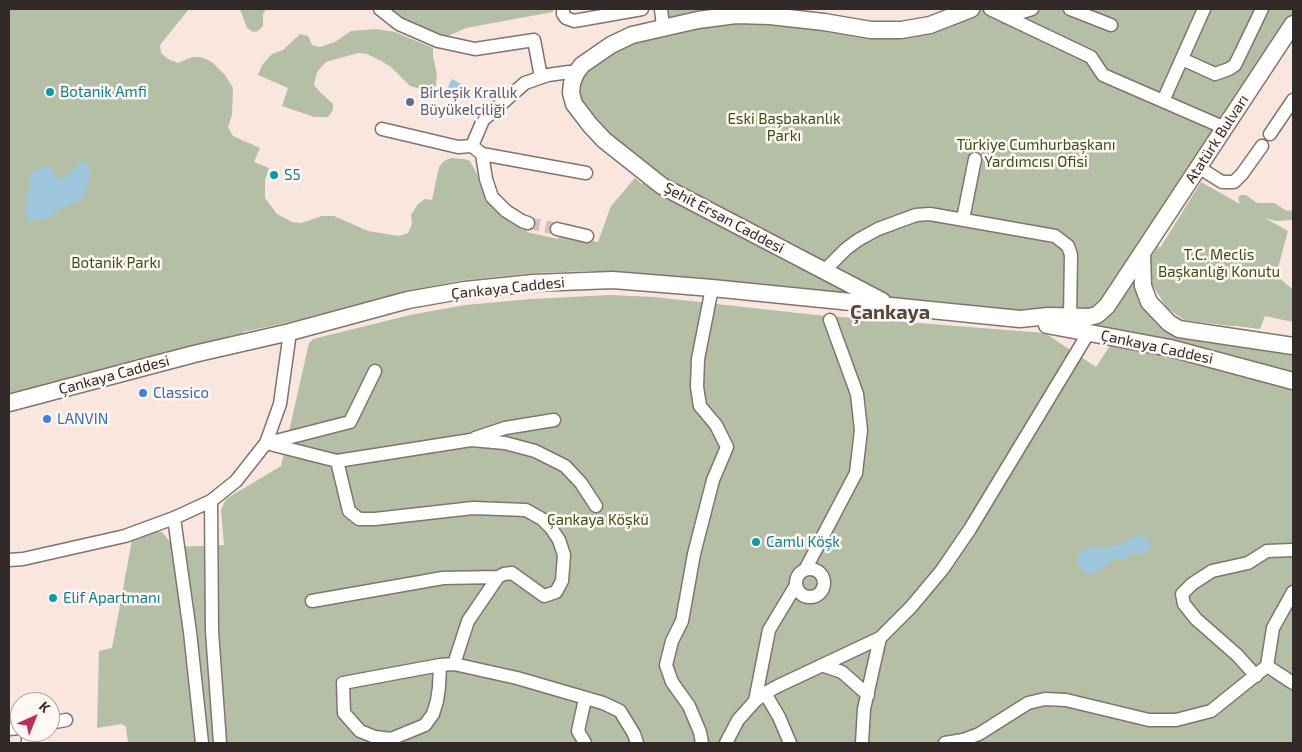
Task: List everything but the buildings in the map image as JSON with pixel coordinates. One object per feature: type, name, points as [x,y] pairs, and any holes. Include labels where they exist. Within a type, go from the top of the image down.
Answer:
[{"type":"main road","points":[[576,74],[582,65],[611,45],[632,35],[698,20],[736,15],[770,16],[871,30],[901,30],[930,25],[971,9]]},
{"type":"main road","name":"Atatürk Bulvarı","points":[[1142,254],[1293,24]]},
{"type":"main road","name":"Şehit Ersan Caddesi","points":[[576,74],[571,93],[574,104],[582,115],[604,140],[662,186],[889,305]]},
{"type":"main road","name":"Çankaya Caddesi","points":[[1020,319],[1048,316],[1090,317],[1101,312],[1142,254]]},
{"type":"main road","name":"Çankaya Caddesi","points":[[1142,254],[1142,286],[1149,302],[1169,323],[1179,329],[1293,346]]},
{"type":"main road","name":"Çankaya Caddesi","points":[[9,403],[408,300],[465,290],[533,282],[613,280],[1020,319],[1170,348],[1293,381]]},
{"type":"street","points":[[380,9],[399,24],[438,41],[475,48],[534,40],[540,77]]},
{"type":"street","points":[[563,9],[566,18],[574,21],[642,9]]},
{"type":"street","points":[[661,9],[663,27]]},
{"type":"street","points":[[990,9],[1091,57],[1103,75],[1224,128]]},
{"type":"street","points":[[1006,17],[1032,9]]},
{"type":"street","points":[[1070,9],[1111,25]]},
{"type":"street","points":[[1163,101],[1204,9]]},
{"type":"street","points":[[1182,59],[1215,74],[1229,69],[1234,65],[1262,9]]},
{"type":"street","points":[[528,223],[506,211],[492,197],[477,150],[484,120],[525,83],[540,77],[569,72],[576,74]]},
{"type":"street","points":[[1270,134],[1293,100]]},
{"type":"street","points":[[382,129],[458,147],[586,173]]},
{"type":"street","points":[[1198,167],[1222,182],[1234,182],[1262,146]]},
{"type":"street","points":[[963,219],[975,159]]},
{"type":"street","points":[[825,270],[858,240],[895,222],[916,215],[930,214],[963,219],[1054,236],[1068,246],[1071,255],[1070,317]]},
{"type":"street","points":[[557,229],[587,236]]},
{"type":"street","points":[[702,743],[700,732],[689,706],[672,682],[666,665],[672,640],[682,621],[694,554],[713,480],[727,447],[716,425],[700,406],[697,387],[698,359],[712,288]]},
{"type":"street","points":[[790,743],[778,717],[760,697],[769,630],[796,584],[798,575],[805,570],[856,473],[861,430],[857,394],[830,320]]},
{"type":"street","points":[[9,560],[23,559],[125,536],[174,518],[211,501],[236,481],[266,443],[280,404],[290,332]]},
{"type":"street","points":[[726,743],[738,720],[760,697],[880,638],[911,607],[953,554],[975,521],[1089,332]]},
{"type":"street","points":[[266,443],[350,422],[375,371]]},
{"type":"street","points":[[266,443],[336,461],[470,440],[505,428],[554,420]]},
{"type":"street","points":[[470,440],[505,443],[535,451],[565,466],[582,483],[596,506]]},
{"type":"street","points":[[312,601],[443,578],[498,577],[512,573],[544,596],[556,592],[562,581],[564,555],[559,540],[542,519],[526,510],[473,508],[375,519],[359,519],[349,512],[336,461]]},
{"type":"street","points":[[211,501],[212,631],[220,743]]},
{"type":"street","points":[[174,518],[190,632],[202,743]]},
{"type":"street","points":[[1256,676],[1237,655],[1196,619],[1184,604],[1182,594],[1192,584],[1212,571],[1248,563],[1267,552],[1293,550]]},
{"type":"street","points":[[796,584],[800,593],[806,597],[817,596],[822,591],[824,580],[821,574],[815,570],[805,570]]},
{"type":"street","points":[[454,664],[468,621],[498,577]]},
{"type":"street","points":[[945,743],[979,734],[1028,703],[1045,699],[1066,700],[1149,720],[1176,720],[1211,711],[1267,666],[1273,628],[1293,592]]},
{"type":"street","points":[[190,632],[193,636],[201,639],[210,635],[212,631]]},
{"type":"street","points":[[862,743],[864,710],[880,638]]},
{"type":"street","points":[[440,665],[440,687],[433,714],[425,725],[392,741],[360,731],[344,714],[343,683],[440,665],[454,664],[517,678],[603,703],[620,711],[634,734],[637,743]]},
{"type":"street","points":[[824,666],[842,672],[868,695]]},
{"type":"street","points":[[1267,666],[1293,683]]},
{"type":"street","points":[[585,699],[578,731],[585,743]]},
{"type":"street","points":[[60,721],[66,720]]},
{"type":"green space","points":[[9,9],[189,9],[160,45],[161,53],[168,59],[178,63],[192,57],[201,57],[212,62],[225,75],[233,88],[232,115],[228,127],[233,136],[260,148],[254,162],[269,168],[265,180],[265,198],[277,214],[292,222],[301,223],[322,216],[334,216],[368,231],[399,236],[408,233],[412,224],[411,215],[418,204],[425,199],[432,200],[439,167],[444,161],[451,158],[470,161],[478,176],[527,228],[527,232],[558,239],[560,233],[598,242],[611,206],[635,178],[642,184],[649,176],[574,104],[582,65],[663,27],[661,9],[757,9],[871,30],[971,9],[1293,9],[1293,24],[1142,254],[1141,274],[1169,323],[1293,346],[1293,381],[1020,319],[595,281],[599,271],[588,271],[535,273],[465,280],[408,291],[290,322],[243,332],[244,342],[9,403]]},
{"type":"green space","points":[[240,9],[266,9],[263,14],[263,26],[258,31],[253,32],[247,28]]},
{"type":"green space","points":[[387,9],[553,9],[553,12],[466,28],[448,36],[437,37],[401,19]]},
{"type":"green space","points":[[376,29],[395,32],[433,48],[437,75],[434,89],[424,90],[410,86],[391,67],[367,54],[358,53],[326,62],[317,72],[314,85],[333,104],[333,110],[328,117],[314,117],[282,106],[288,88],[258,75],[262,65],[272,54],[283,50],[300,34],[308,36],[312,45],[320,47],[335,42],[351,31]]},
{"type":"green space","name":"T.C. Meclis Başkanlığı Konutu","points":[[1201,182],[1240,204],[1238,198],[1240,195],[1246,195],[1257,203],[1274,203],[1287,211],[1293,210],[1293,220],[1276,221],[1265,218],[1288,231],[1276,275],[1291,288],[1293,287],[1293,322],[1265,316],[1260,329],[1231,326],[1184,320],[1167,308],[1151,283],[1151,257],[1158,246],[1160,248]]},
{"type":"green space","name":"Çankaya Köşkü","points":[[610,295],[654,297],[816,315],[1045,333],[1096,367],[1111,344],[1167,355],[1293,390],[1293,743],[128,743],[126,727],[122,724],[97,728],[99,651],[112,648],[132,540],[157,531],[162,532],[174,547],[224,545],[221,510],[226,499],[281,466],[309,343],[313,339],[410,315],[465,305]]},
{"type":"water","points":[[452,79],[469,88],[464,97],[447,89]]},
{"type":"water","points":[[82,162],[87,164],[91,174],[84,196],[80,201],[60,209],[54,215],[44,220],[26,221],[25,212],[31,173],[40,168],[51,167],[54,175],[61,179]]},
{"type":"water","points":[[1138,535],[1148,539],[1151,545],[1144,554],[1132,554],[1125,559],[1113,560],[1093,574],[1081,569],[1078,557],[1086,548],[1119,545]]},
{"type":"tunnel","points":[[528,223],[557,229]]},
{"type":"place","name":"Botanik Amfi","points":[[50,92]]},
{"type":"place","name":"Birleşik Krallık Büyükelçiliği","points":[[410,102]]},
{"type":"place","name":"S5","points":[[274,175]]},
{"type":"place","name":"Classico","points":[[143,393]]},
{"type":"place","name":"LANVIN","points":[[47,419]]},
{"type":"place","name":"Camlı Köşk","points":[[756,542]]},
{"type":"place","name":"Elif Apartmanı","points":[[53,598]]},
{"type":"district","name":"Çankaya","points":[[890,312]]},
{"type":"park label","name":"Eski Başbakanlık Parkı","points":[[784,128]]},
{"type":"park label","name":"Türkiye Cumhurbaşkanı Yardımcısı Ofisi","points":[[1036,154]]},
{"type":"park label","name":"Botanik Parkı","points":[[116,263]]}]
